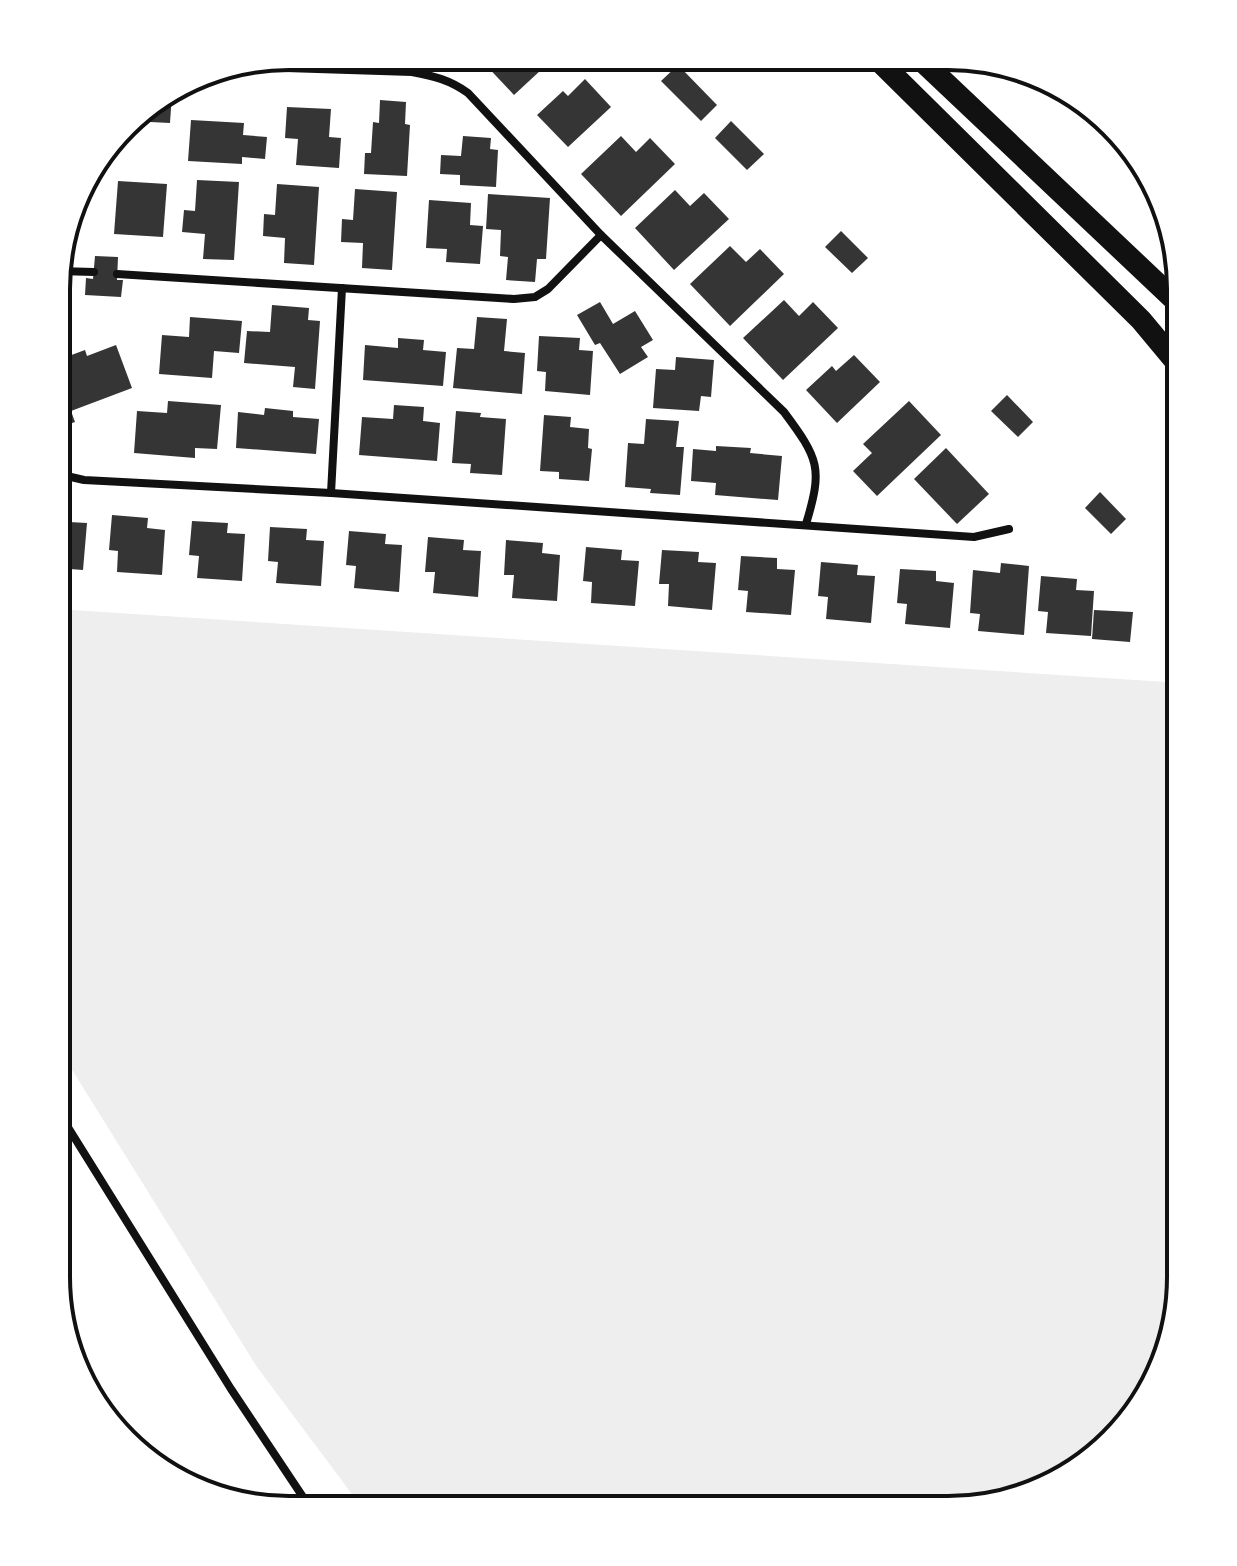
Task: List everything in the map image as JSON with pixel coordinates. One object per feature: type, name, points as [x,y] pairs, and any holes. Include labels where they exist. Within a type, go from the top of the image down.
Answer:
[{"type":"highway","points":[[888,70],[1141,320],[1167,351]]},
{"type":"highway","points":[[932,70],[1167,293]]},
{"type":"street","points":[[350,70],[436,76],[454,83],[476,101],[601,235],[784,412],[808,444],[817,473],[817,488],[806,524]]},
{"type":"street","points":[[117,274],[514,299],[535,297],[548,289],[601,235]]},
{"type":"street","points":[[71,271],[94,272]]},
{"type":"street","points":[[331,493],[342,288]]},
{"type":"street","points":[[70,477],[974,537],[1009,529]]},
{"type":"street","points":[[70,1130],[231,1389],[302,1496]]},
{"type":"shaded area","points":[[70,610],[1167,682],[1167,1291],[1163,1319],[1144,1374],[1113,1421],[1081,1451],[1032,1479],[990,1492],[962,1496],[353,1496],[257,1367],[70,1066]]},
{"type":"building","points":[[491,70],[541,70],[514,95]]},
{"type":"building","points":[[673,70],[683,70],[717,105],[701,121],[661,81]]},
{"type":"building","points":[[585,79],[611,107],[568,147],[537,115],[563,91],[568,96]]},
{"type":"building","points":[[380,100],[406,102],[405,124],[410,125],[407,176],[364,174],[365,153],[371,153],[373,122],[379,123]]},
{"type":"building","points":[[171,105],[170,123],[148,122]]},
{"type":"building","points":[[287,107],[331,109],[329,137],[341,138],[339,168],[296,165],[298,139],[285,138]]},
{"type":"building","points":[[191,120],[244,123],[243,135],[267,137],[265,159],[242,157],[242,164],[188,161]]},
{"type":"building","points":[[731,121],[764,154],[747,170],[715,138]]},
{"type":"building","points":[[463,136],[491,138],[490,149],[498,150],[496,187],[460,185],[460,175],[440,174],[441,155],[461,156]]},
{"type":"building","points":[[621,136],[636,152],[650,138],[675,164],[621,216],[581,174]]},
{"type":"building","points":[[197,180],[239,182],[234,260],[203,259],[205,234],[182,232],[184,210],[195,211]]},
{"type":"building","points":[[118,181],[167,184],[163,237],[114,234]]},
{"type":"building","points":[[277,184],[319,187],[314,265],[284,263],[285,238],[263,236],[264,214],[275,215]]},
{"type":"building","points":[[355,189],[397,192],[392,270],[362,268],[363,243],[341,242],[342,219],[353,220]]},
{"type":"building","points":[[675,190],[690,206],[704,193],[729,219],[674,270],[635,228]]},
{"type":"building","points":[[488,194],[550,198],[546,259],[537,259],[535,282],[506,280],[508,257],[500,256],[501,230],[486,229]]},
{"type":"building","points":[[429,200],[471,203],[470,225],[483,226],[480,264],[446,262],[447,249],[426,248]]},
{"type":"building","points":[[841,231],[868,258],[852,273],[825,247]]},
{"type":"building","points":[[730,246],[746,262],[760,249],[784,274],[730,326],[690,284]]},
{"type":"building","points":[[95,256],[118,257],[117,280],[123,280],[121,297],[85,295],[86,278],[93,279]]},
{"type":"building","points":[[784,300],[799,316],[813,302],[838,328],[783,380],[743,338]]},
{"type":"building","points":[[600,302],[613,324],[635,311],[653,340],[641,347],[648,357],[620,374],[600,343],[595,345],[577,315]]},
{"type":"building","points":[[272,305],[309,308],[308,320],[320,321],[315,389],[293,387],[295,367],[244,363],[247,331],[270,332]]},
{"type":"building","points":[[190,317],[242,321],[239,353],[214,351],[212,378],[159,374],[162,335],[189,337]]},
{"type":"building","points":[[477,317],[507,319],[504,351],[525,353],[522,394],[453,388],[457,348],[474,349]]},
{"type":"building","points":[[539,336],[580,338],[579,350],[593,351],[590,395],[545,391],[546,372],[537,371]]},
{"type":"building","points":[[398,338],[424,340],[423,350],[446,352],[443,386],[363,380],[365,345],[398,348]]},
{"type":"building","points":[[116,345],[132,388],[71,411],[75,422],[70,424],[70,356],[85,350],[87,356]]},
{"type":"building","points":[[854,355],[880,382],[837,423],[806,390],[832,366],[836,371]]},
{"type":"building","points":[[676,357],[714,360],[711,397],[701,396],[699,411],[653,408],[656,369],[675,370]]},
{"type":"building","points":[[1007,395],[1033,422],[1018,437],[991,411]]},
{"type":"building","points":[[168,401],[221,405],[217,449],[195,448],[195,458],[134,453],[137,411],[167,413]]},
{"type":"building","points":[[909,401],[941,435],[877,496],[853,471],[872,453],[863,444]]},
{"type":"building","points":[[394,405],[424,407],[423,421],[440,423],[437,461],[359,455],[362,417],[393,419]]},
{"type":"building","points":[[265,408],[293,411],[293,417],[319,419],[316,454],[236,448],[238,412],[264,415]]},
{"type":"building","points":[[456,411],[506,419],[502,475],[470,473],[471,464],[452,463]]},
{"type":"building","points":[[544,415],[571,417],[570,427],[589,429],[588,448],[592,449],[589,481],[559,479],[559,472],[540,471]]},
{"type":"building","points":[[646,419],[679,421],[676,447],[684,447],[680,495],[625,487],[628,443],[644,444]]},
{"type":"building","points":[[716,446],[751,448],[750,453],[782,456],[778,500],[715,495],[716,483],[691,481],[693,449],[716,451]]},
{"type":"building","points":[[946,448],[989,494],[957,524],[914,479]]},
{"type":"building","points":[[1100,492],[1126,519],[1111,534],[1085,508]]},
{"type":"building","points":[[112,515],[148,518],[147,528],[165,530],[162,575],[117,572],[118,551],[109,550]]},
{"type":"building","points":[[192,521],[228,523],[227,533],[245,534],[242,581],[197,578],[199,556],[189,555]]},
{"type":"building","points":[[70,522],[87,523],[83,570],[70,569]]},
{"type":"building","points":[[270,527],[307,529],[306,540],[324,541],[321,586],[276,583],[278,562],[268,561]]},
{"type":"building","points":[[349,531],[386,534],[385,544],[402,545],[399,592],[354,588],[356,566],[346,565]]},
{"type":"building","points":[[428,537],[464,540],[463,550],[481,551],[478,597],[433,593],[435,572],[425,572]]},
{"type":"building","points":[[506,540],[543,543],[542,553],[560,555],[557,601],[512,598],[514,575],[504,575]]},
{"type":"building","points":[[586,547],[622,550],[621,560],[639,561],[635,606],[591,603],[592,582],[583,581]]},
{"type":"building","points":[[662,550],[699,552],[698,562],[716,563],[712,610],[668,606],[669,584],[659,584]]},
{"type":"building","points":[[741,556],[777,558],[777,569],[795,570],[791,615],[746,612],[748,591],[738,590]]},
{"type":"building","points":[[821,562],[858,565],[857,575],[875,576],[871,623],[826,619],[828,597],[818,596]]},
{"type":"building","points":[[1001,563],[1029,566],[1024,635],[978,631],[980,614],[970,613],[973,570],[1000,573]]},
{"type":"building","points":[[900,569],[936,571],[936,581],[954,583],[950,628],[905,624],[907,604],[897,603]]},
{"type":"building","points":[[1041,576],[1077,579],[1076,590],[1094,591],[1091,636],[1046,633],[1048,612],[1038,611]]},
{"type":"building","points":[[1094,610],[1133,612],[1130,642],[1092,639]]}]
